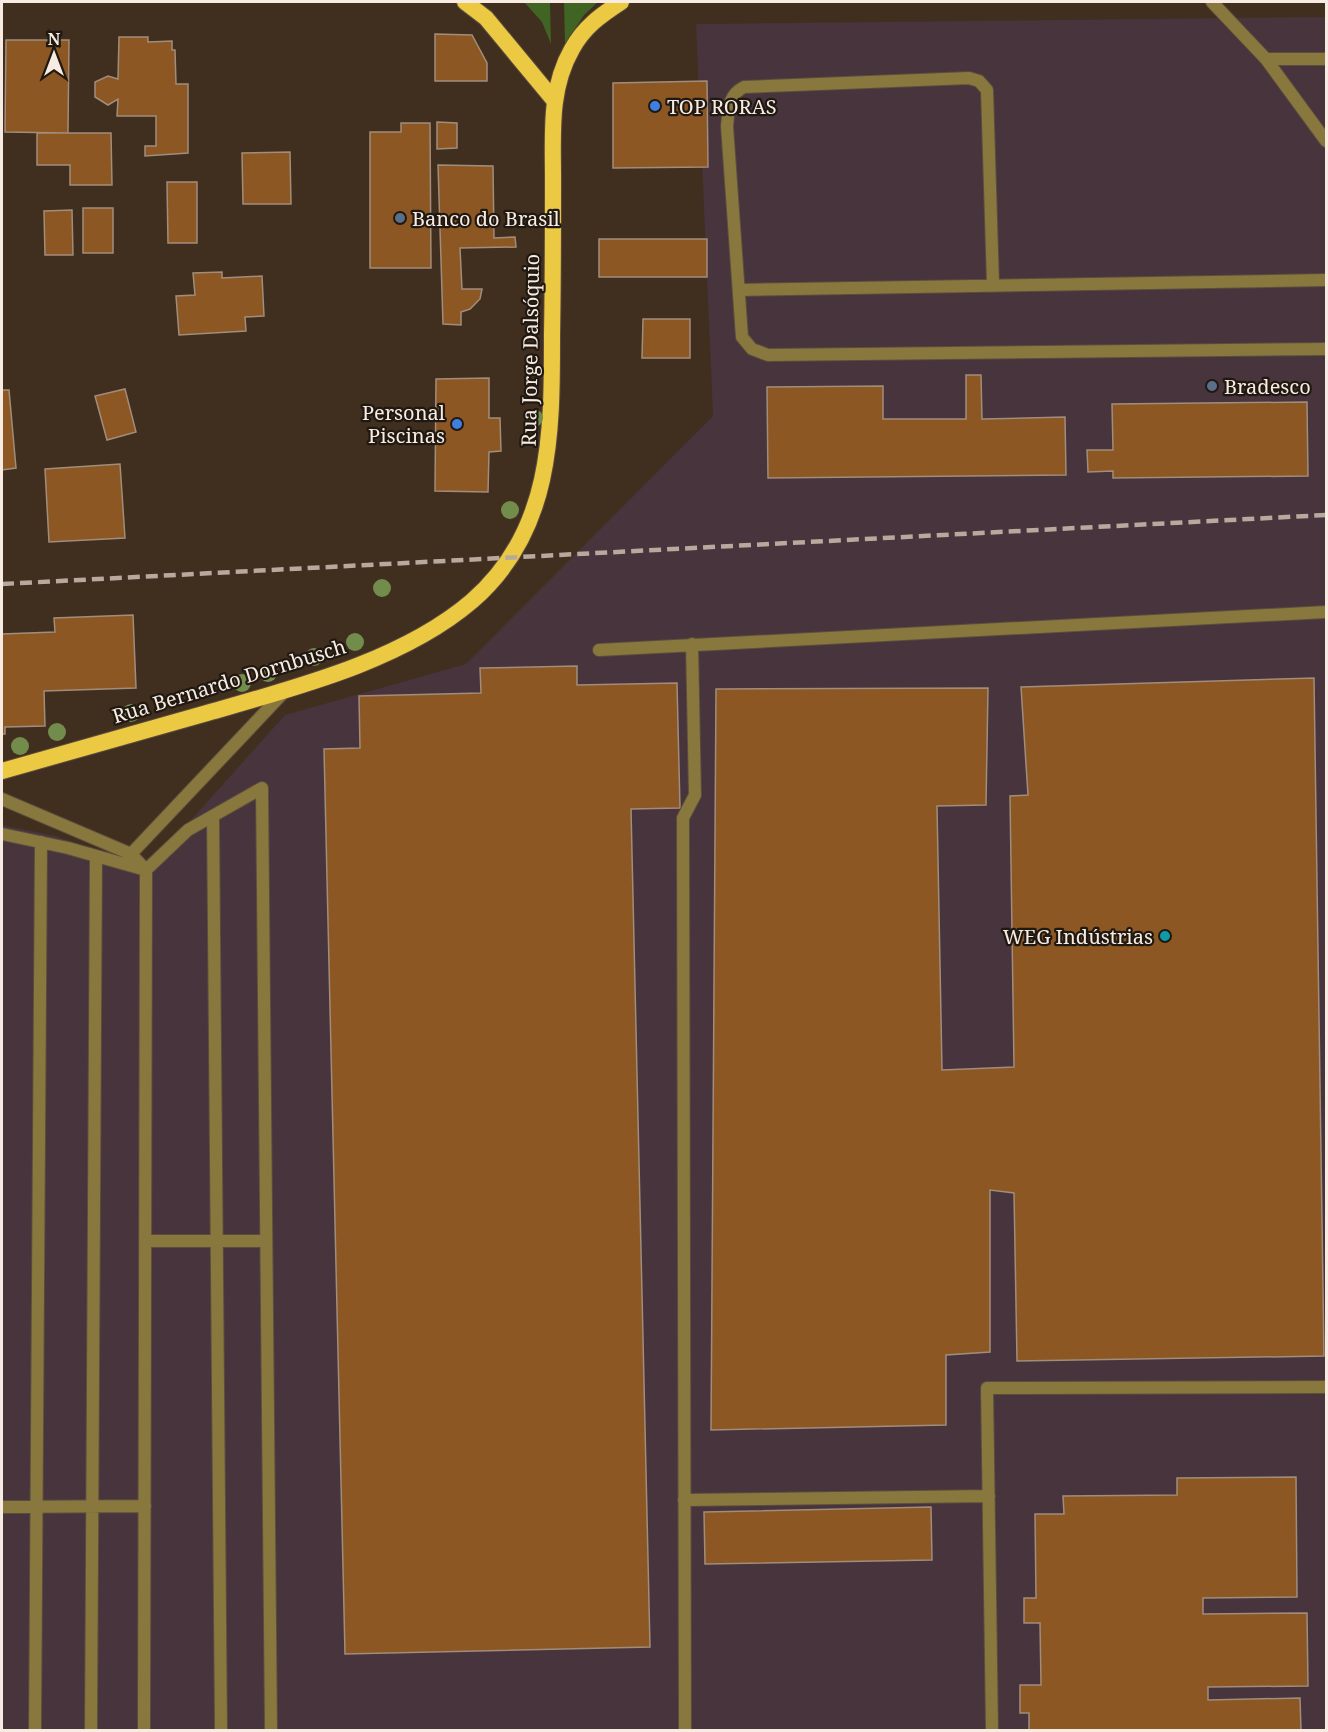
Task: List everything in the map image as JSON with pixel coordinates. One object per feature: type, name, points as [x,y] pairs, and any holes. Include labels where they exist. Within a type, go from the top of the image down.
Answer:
[{"type":"highway","points":[[465,2],[486,18],[554,99]]},
{"type":"highway","name":"Rua Jorge Dalsóquio","points":[[510,557],[525,530],[540,494],[549,453],[552,381],[554,99],[571,50],[590,23],[621,2]]},
{"type":"highway","name":"Rua Bernardo Dornbusch","points":[[2,771],[286,690],[358,663],[419,636],[472,601],[510,557]]},
{"type":"lane","points":[[1212,2],[1266,59],[1326,141]]},
{"type":"lane","points":[[1266,59],[1326,59]]},
{"type":"lane","points":[[993,284],[987,90],[979,81],[969,78],[744,87],[735,91],[730,101],[727,126],[742,337],[752,350],[768,355],[1326,349]]},
{"type":"lane","points":[[739,290],[1326,280]]},
{"type":"lane","points":[[599,650],[1326,612]]},
{"type":"lane","points":[[685,1731],[683,818],[695,795],[692,644]]},
{"type":"lane","points":[[131,854],[286,690]]},
{"type":"lane","points":[[146,870],[188,830],[262,788],[271,1731]]},
{"type":"lane","points":[[2,799],[131,854],[146,870],[147,1241],[144,1731]]},
{"type":"lane","points":[[213,816],[220,1731]]},
{"type":"lane","points":[[2,834],[146,870]]},
{"type":"lane","points":[[34,1731],[41,842]]},
{"type":"lane","points":[[92,1731],[96,856]]},
{"type":"lane","points":[[147,1241],[216,1239],[266,1241]]},
{"type":"lane","points":[[992,1731],[987,1388],[1326,1387]]},
{"type":"lane","points":[[684,1500],[989,1496]]},
{"type":"lane","points":[[2,1507],[145,1506]]},
{"type":"shaded area","points":[[1326,17],[1326,1730],[2,1730],[2,825],[56,836],[146,870],[285,715],[466,664],[713,416],[696,24]]},
{"type":"green space","points":[[524,2],[550,2],[551,44],[542,22]]},
{"type":"green space","points":[[564,2],[598,2],[584,15],[565,44]]},
{"type":"building","points":[[435,34],[472,35],[487,63],[487,81],[435,81]]},
{"type":"building","points":[[119,37],[148,37],[148,42],[172,41],[172,50],[175,50],[176,84],[188,84],[188,153],[145,156],[145,146],[156,146],[156,116],[117,116],[118,99],[108,105],[95,97],[95,82],[108,76],[118,79]]},
{"type":"building","points":[[6,40],[69,40],[68,133],[5,132]]},
{"type":"building","points":[[707,81],[708,167],[613,168],[613,83]]},
{"type":"building","points":[[437,122],[457,123],[457,148],[437,149]]},
{"type":"building","name":"Banco do Brasil","points":[[401,123],[430,123],[431,268],[370,268],[370,132],[401,132]]},
{"type":"building","points":[[37,133],[111,133],[112,185],[70,185],[70,165],[37,165]]},
{"type":"building","points":[[290,152],[291,204],[243,204],[242,153]]},
{"type":"building","points":[[438,165],[493,166],[494,238],[515,237],[516,247],[460,248],[462,289],[482,289],[480,299],[470,309],[461,312],[461,325],[443,324]]},
{"type":"building","points":[[167,182],[197,182],[197,243],[168,243]]},
{"type":"building","points":[[83,208],[113,208],[113,253],[83,253]]},
{"type":"building","points":[[72,210],[73,255],[45,255],[44,211]]},
{"type":"building","points":[[599,239],[707,239],[707,277],[599,277]]},
{"type":"building","points":[[222,272],[222,278],[262,276],[264,316],[245,317],[246,331],[179,335],[176,296],[195,295],[193,273]]},
{"type":"building","points":[[643,319],[690,319],[690,358],[642,358]]},
{"type":"building","points":[[966,375],[981,375],[982,419],[1065,417],[1066,475],[768,478],[767,387],[883,386],[883,419],[966,419]]},
{"type":"building","points":[[489,378],[489,418],[500,418],[501,451],[489,452],[488,492],[435,491],[436,379]]},
{"type":"building","points":[[125,389],[136,432],[107,440],[95,396]]},
{"type":"building","points":[[2,390],[9,390],[16,468],[2,470]]},
{"type":"building","points":[[1307,402],[1308,476],[1113,478],[1113,471],[1088,472],[1087,450],[1113,450],[1112,404]]},
{"type":"building","points":[[120,464],[125,538],[49,542],[45,469]]},
{"type":"building","points":[[133,615],[136,688],[44,691],[45,726],[5,727],[5,734],[2,734],[2,634],[55,632],[54,618]]},
{"type":"building","points":[[577,666],[577,685],[677,683],[680,808],[631,809],[650,1647],[345,1654],[324,749],[360,748],[359,696],[481,693],[480,668]]},
{"type":"building","name":"WEG Indústrias","points":[[1314,678],[1324,1356],[1017,1361],[1014,1193],[990,1190],[990,1352],[946,1355],[946,1425],[711,1430],[716,689],[988,688],[986,805],[937,806],[942,1070],[1014,1067],[1010,796],[1028,795],[1021,687]]},
{"type":"building","points":[[1296,1477],[1297,1597],[1203,1598],[1203,1614],[1307,1613],[1308,1686],[1208,1687],[1208,1700],[1300,1698],[1301,1730],[1029,1730],[1029,1713],[1020,1713],[1020,1685],[1041,1685],[1040,1623],[1024,1623],[1024,1598],[1036,1598],[1035,1514],[1064,1514],[1063,1496],[1177,1495],[1177,1478]]},
{"type":"building","points":[[931,1507],[932,1560],[705,1564],[704,1512]]},
{"type":"railway","points":[[2,584],[1326,515]]},
{"type":"place","name":"TOP RORAS","points":[[655,106]]},
{"type":"place","name":"Banco do Brasil","points":[[400,218]]},
{"type":"place","name":"Bradesco","points":[[1212,386]]},
{"type":"place","name":"Personal Piscinas","points":[[457,424]]},
{"type":"place","name":"WEG Indústrias","points":[[1165,936]]}]
